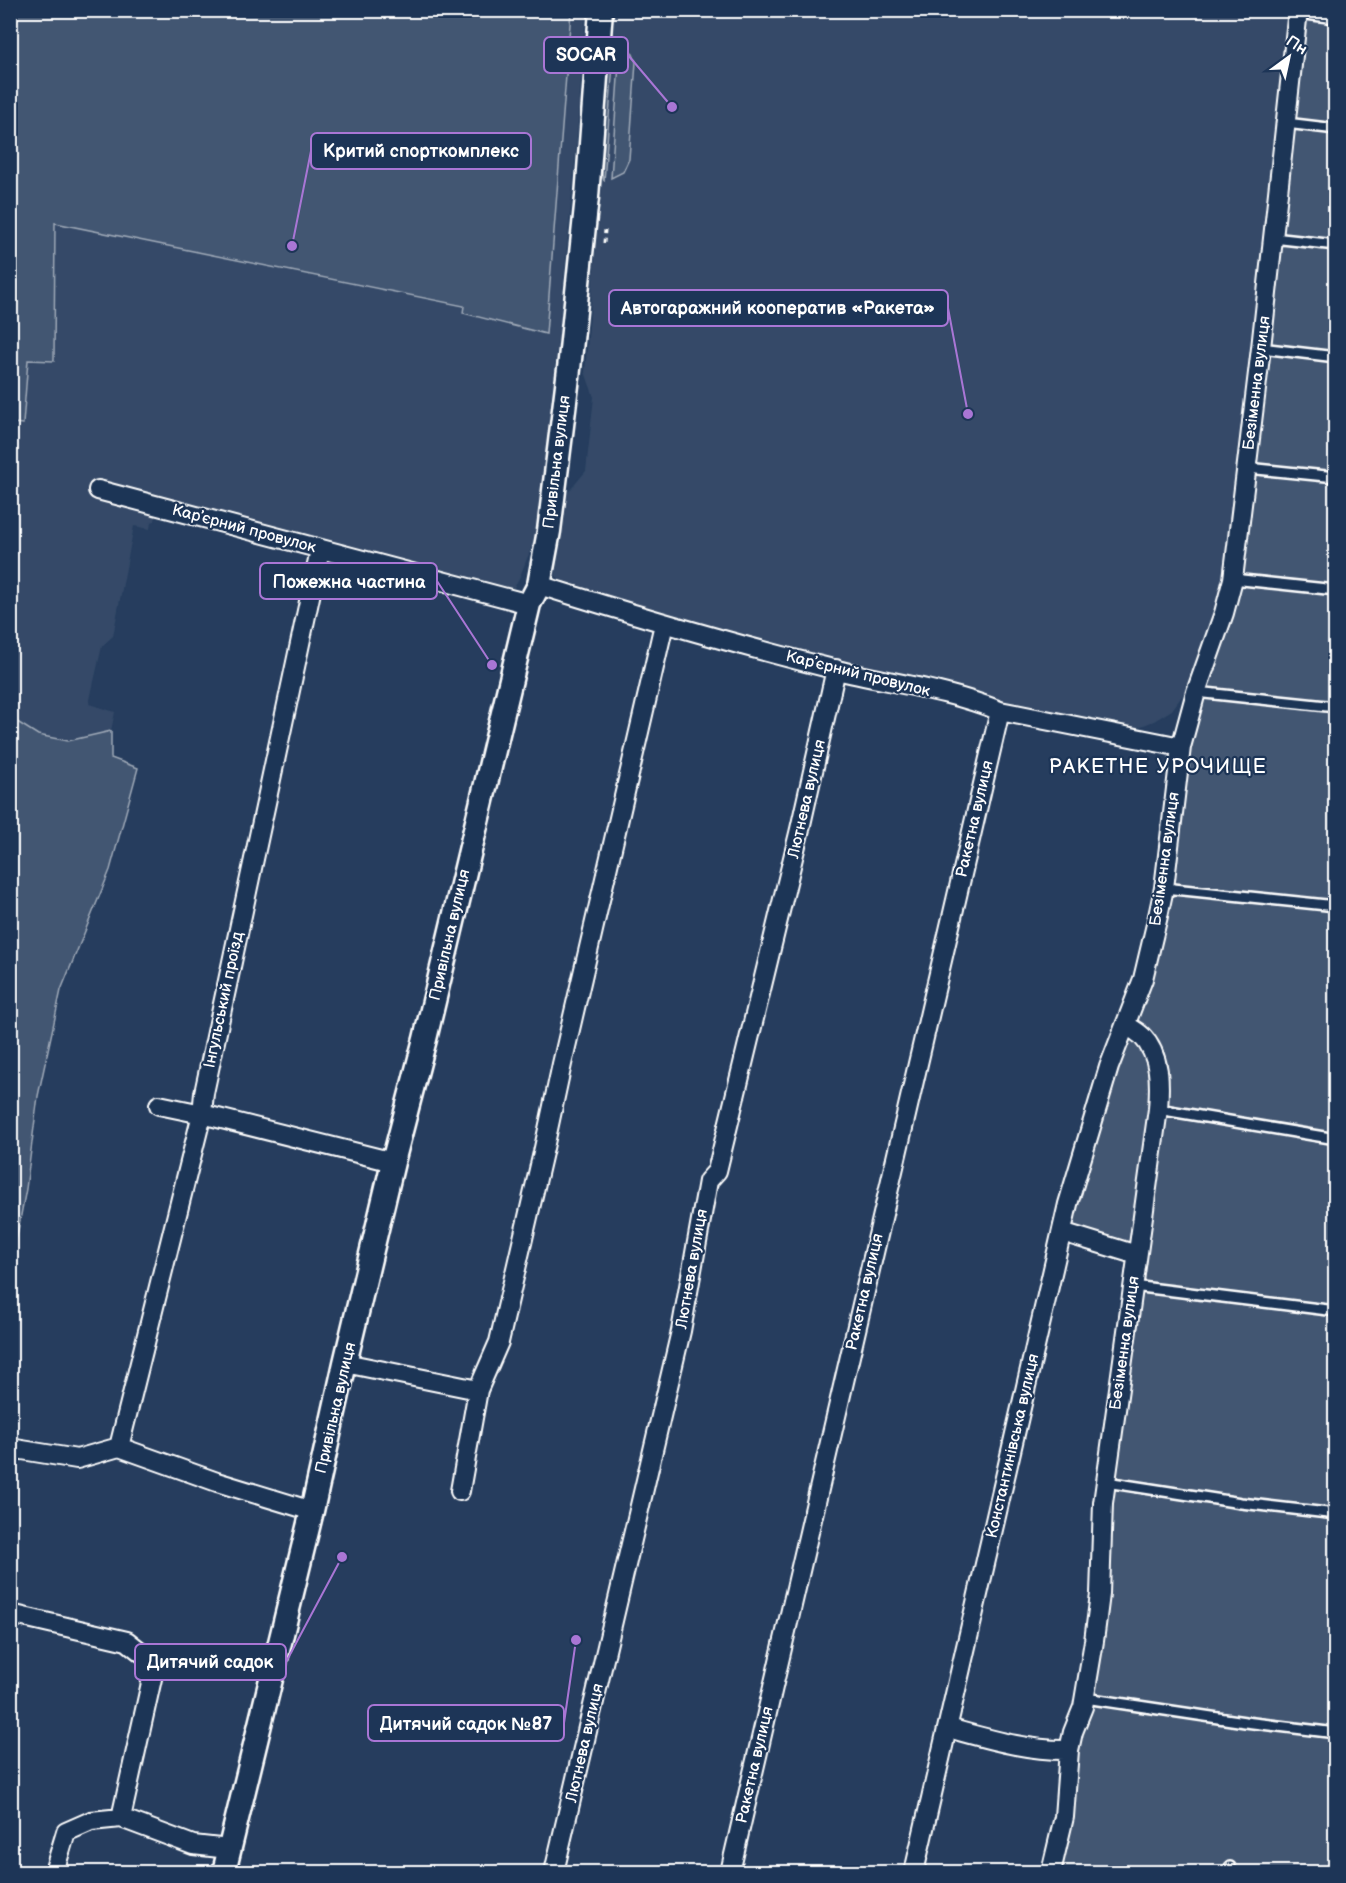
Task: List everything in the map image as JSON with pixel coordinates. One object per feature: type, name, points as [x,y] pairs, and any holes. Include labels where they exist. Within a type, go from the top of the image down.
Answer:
[{"type":"street","name":"Привільна вулиця","points":[[224,1872],[312,1511],[393,1162],[549,531],[587,197],[601,10]]},
{"type":"street","name":"Безіменна вулиця","points":[[1051,1872],[1064,1817],[1069,1749],[1085,1698],[1100,1594],[1103,1503],[1158,1109],[1160,1083],[1158,1065],[1142,1036],[1126,1025],[1143,979],[1164,888],[1181,747],[1196,692],[1217,635],[1233,579],[1298,12]]},
{"type":"street","name":"Карʼєрний провулок","points":[[98,490],[320,550],[664,624],[836,669],[977,702],[1000,711],[1181,747]]},
{"type":"street","name":"Інгульський проїзд","points":[[119,1447],[202,1114],[204,1093],[320,550]]},
{"type":"street","points":[[460,1491],[478,1390],[499,1342],[561,1064],[664,624]]},
{"type":"street","name":"Лютнева вулиця","points":[[554,1872],[681,1330],[708,1181],[717,1171],[798,840],[836,669]]},
{"type":"street","name":"Ракетна вулиця","points":[[730,1872],[1000,711]]},
{"type":"street","name":"Константинівська вулиця","points":[[914,1872],[1068,1204],[1109,1067],[1126,1025]]},
{"type":"street","points":[[159,1105],[393,1162]]},
{"type":"street","points":[[1062,1232],[1137,1256]]},
{"type":"street","points":[[345,1363],[478,1390]]},
{"type":"street","points":[[10,1448],[77,1459],[119,1447],[217,1482],[312,1511]]},
{"type":"street","points":[[15,1615],[128,1641],[146,1656],[153,1674],[121,1818]]},
{"type":"street","points":[[948,1728],[1018,1747],[1048,1750],[1069,1749]]},
{"type":"street","points":[[54,1872],[66,1832],[91,1821],[121,1818],[193,1845],[229,1849]]},
{"type":"lane","points":[[1298,12],[1335,18]]},
{"type":"lane","points":[[1286,123],[1335,129]]},
{"type":"lane","points":[[1273,238],[1335,245]]},
{"type":"lane","points":[[1261,348],[1335,357]]},
{"type":"lane","points":[[1246,468],[1335,477]]},
{"type":"lane","points":[[1233,579],[1335,590]]},
{"type":"lane","points":[[1196,692],[1335,708]]},
{"type":"lane","points":[[1164,888],[1335,906]]},
{"type":"lane","points":[[1158,1109],[1335,1139]]},
{"type":"lane","points":[[1133,1286],[1335,1311]]},
{"type":"lane","points":[[1106,1482],[1241,1503],[1335,1514]]},
{"type":"lane","points":[[1085,1698],[1245,1722],[1335,1732]]},
{"type":"shaded area","points":[[16,11],[571,11],[546,334],[463,313],[464,306],[55,223],[54,361],[28,360],[23,424],[11,423],[10,151],[13,147],[10,143],[10,35]]},
{"type":"shaded area","points":[[58,11],[586,11],[559,332],[536,537],[517,583],[511,591],[159,498],[155,521],[151,522],[150,529],[134,526],[113,636],[102,646],[89,704],[115,712],[111,731],[68,741],[38,735],[11,718],[10,423],[24,424],[28,360],[54,361]]},
{"type":"shaded area","points":[[612,11],[1295,11],[1227,578],[1190,685],[1172,710],[1154,721],[1131,730],[838,663],[675,620],[568,586],[556,576],[553,565],[566,495],[586,471],[594,397],[585,372],[602,175]]},
{"type":"shaded area","points":[[1302,11],[1335,11],[1335,1872],[1054,1872],[1108,1503],[1162,1083],[1132,1022],[1187,748],[1219,649]]},
{"type":"shaded area","points":[[625,48],[633,54],[636,62],[629,159],[623,172],[611,178],[620,50]]},
{"type":"shaded area","points":[[614,51],[604,181],[602,175],[609,60]]},
{"type":"shaded area","points":[[11,718],[38,735],[68,741],[111,731],[111,758],[138,768],[110,870],[61,990],[38,1096],[26,1189],[11,1267]]},
{"type":"shaded area","points":[[1132,1037],[1155,1066],[1131,1246],[1073,1228],[1070,1219],[1123,1043]]},
{"type":"place","name":"SOCAR","points":[[672,107]]},
{"type":"place","name":"Критий спорткомплекс","points":[[292,246]]},
{"type":"place","name":"Автогаражний кооператив «Ракета»","points":[[968,414]]},
{"type":"place","name":"Пожежна частина","points":[[492,665]]},
{"type":"place","name":"Дитячий садок","points":[[342,1557]]},
{"type":"place","name":"Дитячий садок №87","points":[[576,1640]]},
{"type":"district","name":"РАКЕТНЕ УРОЧИЩЕ","points":[[1158,767]]}]
